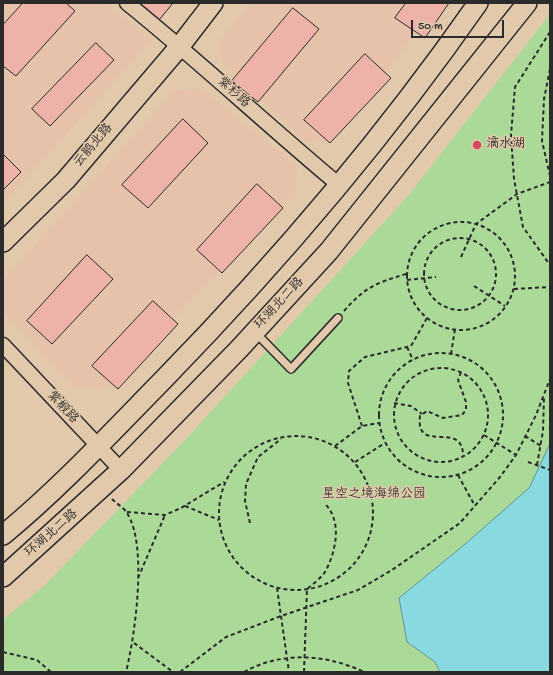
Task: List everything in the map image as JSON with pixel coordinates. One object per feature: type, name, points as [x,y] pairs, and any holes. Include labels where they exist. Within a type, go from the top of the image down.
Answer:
[{"type":"main road","name":"云鹃北路","points":[[3,242],[66,180],[180,46],[213,3]]},
{"type":"main road","points":[[3,535],[98,447],[216,326],[304,227],[339,185],[389,123],[478,3]]},
{"type":"main road","name":"环湖北二路","points":[[3,577],[102,490],[122,470],[255,332],[329,251],[527,3]]},
{"type":"street","name":"紫杉路","points":[[127,3],[180,46],[339,185]]},
{"type":"street","name":"紫椴路","points":[[3,344],[98,447],[122,470]]},
{"type":"lane","points":[[255,332],[291,369],[338,318]]},
{"type":"path","points":[[550,32],[515,86],[511,135],[517,194],[523,227],[550,264]]},
{"type":"path","points":[[550,70],[544,99],[542,141],[550,176]]},
{"type":"path","points":[[461,257],[476,224],[517,194],[550,182]]},
{"type":"path","points":[[466,222],[476,224],[483,226],[498,236],[509,250],[515,266],[514,289],[510,301],[498,316],[483,326],[466,330],[447,328],[427,318],[417,308],[409,292],[406,274],[413,252],[419,242],[432,230],[448,223],[466,222]]},
{"type":"path","points":[[452,239],[468,240],[475,241],[485,248],[492,257],[496,268],[496,280],[489,296],[485,301],[474,308],[463,311],[451,310],[440,305],[431,296],[424,279],[426,262],[432,252],[441,244],[452,239]]},
{"type":"path","points":[[338,318],[366,288],[406,274]]},
{"type":"path","points":[[407,280],[436,277]]},
{"type":"path","points":[[474,286],[506,306]]},
{"type":"path","points":[[514,289],[550,288]]},
{"type":"path","points":[[362,426],[348,383],[349,372],[365,357],[412,346],[427,318]]},
{"type":"path","points":[[451,354],[455,329]]},
{"type":"path","points":[[407,347],[413,360]]},
{"type":"path","points":[[435,353],[451,354],[473,361],[489,374],[499,390],[504,410],[502,431],[493,450],[478,466],[458,475],[437,477],[416,472],[398,460],[385,443],[379,423],[380,403],[387,384],[399,369],[413,360],[435,353]]},
{"type":"path","points":[[442,367],[462,372],[471,378],[482,390],[488,404],[488,420],[484,435],[475,448],[463,457],[448,462],[432,462],[418,457],[405,447],[397,434],[393,419],[394,403],[401,388],[412,377],[426,370],[442,367]]},
{"type":"path","points":[[462,372],[458,380],[466,402],[466,410],[462,415],[442,418],[426,411],[420,416],[419,423],[420,429],[426,435],[454,438],[463,447],[463,457]]},
{"type":"path","points":[[180,672],[226,637],[306,607],[358,590],[392,570],[460,524],[516,455],[550,379]]},
{"type":"path","points":[[537,466],[543,431],[544,394]]},
{"type":"path","points":[[394,403],[412,406],[422,414]]},
{"type":"path","points":[[334,446],[362,426],[379,423]]},
{"type":"path","points":[[484,435],[516,455]]},
{"type":"path","points":[[250,523],[245,501],[246,484],[258,457],[283,436]]},
{"type":"path","points":[[283,436],[310,437],[334,446],[355,462],[368,485],[374,511],[370,535],[360,558],[342,575],[320,587],[296,591],[277,588],[249,576],[232,558],[221,536],[218,510],[225,481],[238,462],[258,445],[283,436]]},
{"type":"path","points":[[525,436],[540,446]]},
{"type":"path","points":[[355,462],[385,443]]},
{"type":"path","points":[[528,462],[550,470]]},
{"type":"path","points":[[458,475],[475,506]]},
{"type":"path","points":[[127,512],[165,515],[185,506],[225,481]]},
{"type":"path","points":[[102,490],[127,512],[132,525],[139,561],[133,642],[126,672]]},
{"type":"path","points":[[304,672],[307,589],[324,573],[335,550],[336,522],[329,507],[324,503]]},
{"type":"path","points":[[185,506],[219,520]]},
{"type":"path","points":[[138,579],[165,515]]},
{"type":"path","points":[[277,588],[289,672]]},
{"type":"path","points":[[133,642],[173,672]]},
{"type":"path","points":[[3,652],[37,660],[51,672]]},
{"type":"path","points":[[244,672],[269,661],[305,657],[331,660],[364,672]]},
{"type":"shaded area","points":[[3,3],[106,3],[152,40],[3,204]]},
{"type":"shaded area","points":[[251,3],[440,3],[331,140],[304,141],[221,60],[220,40]]},
{"type":"shaded area","points":[[201,89],[297,165],[296,192],[105,389],[75,388],[3,311],[3,281],[174,91]]},
{"type":"green space","name":"星空之境海绵公园","points":[[550,14],[550,672],[3,672],[3,620],[44,586],[187,438],[408,196]]},
{"type":"water","points":[[550,444],[550,672],[440,672],[435,662],[407,642],[399,598],[464,545],[529,488]]},
{"type":"building","points":[[23,3],[66,3],[75,11],[16,76],[3,66],[3,25]]},
{"type":"building","points":[[138,3],[173,3],[159,20]]},
{"type":"building","points":[[406,3],[449,3],[425,38],[395,18]]},
{"type":"building","points":[[293,8],[319,29],[258,102],[232,81]]},
{"type":"building","points":[[96,43],[114,60],[50,126],[32,109]]},
{"type":"building","points":[[365,54],[391,78],[330,143],[304,120]]},
{"type":"building","points":[[183,119],[208,143],[148,208],[122,185]]},
{"type":"building","points":[[3,154],[21,172],[3,190]]},
{"type":"building","points":[[257,184],[283,208],[222,273],[197,250]]},
{"type":"building","points":[[87,255],[113,279],[52,344],[27,321]]},
{"type":"building","points":[[153,301],[178,324],[118,389],[92,366]]},
{"type":"place","name":"滴水湖","points":[[477,145]]}]
